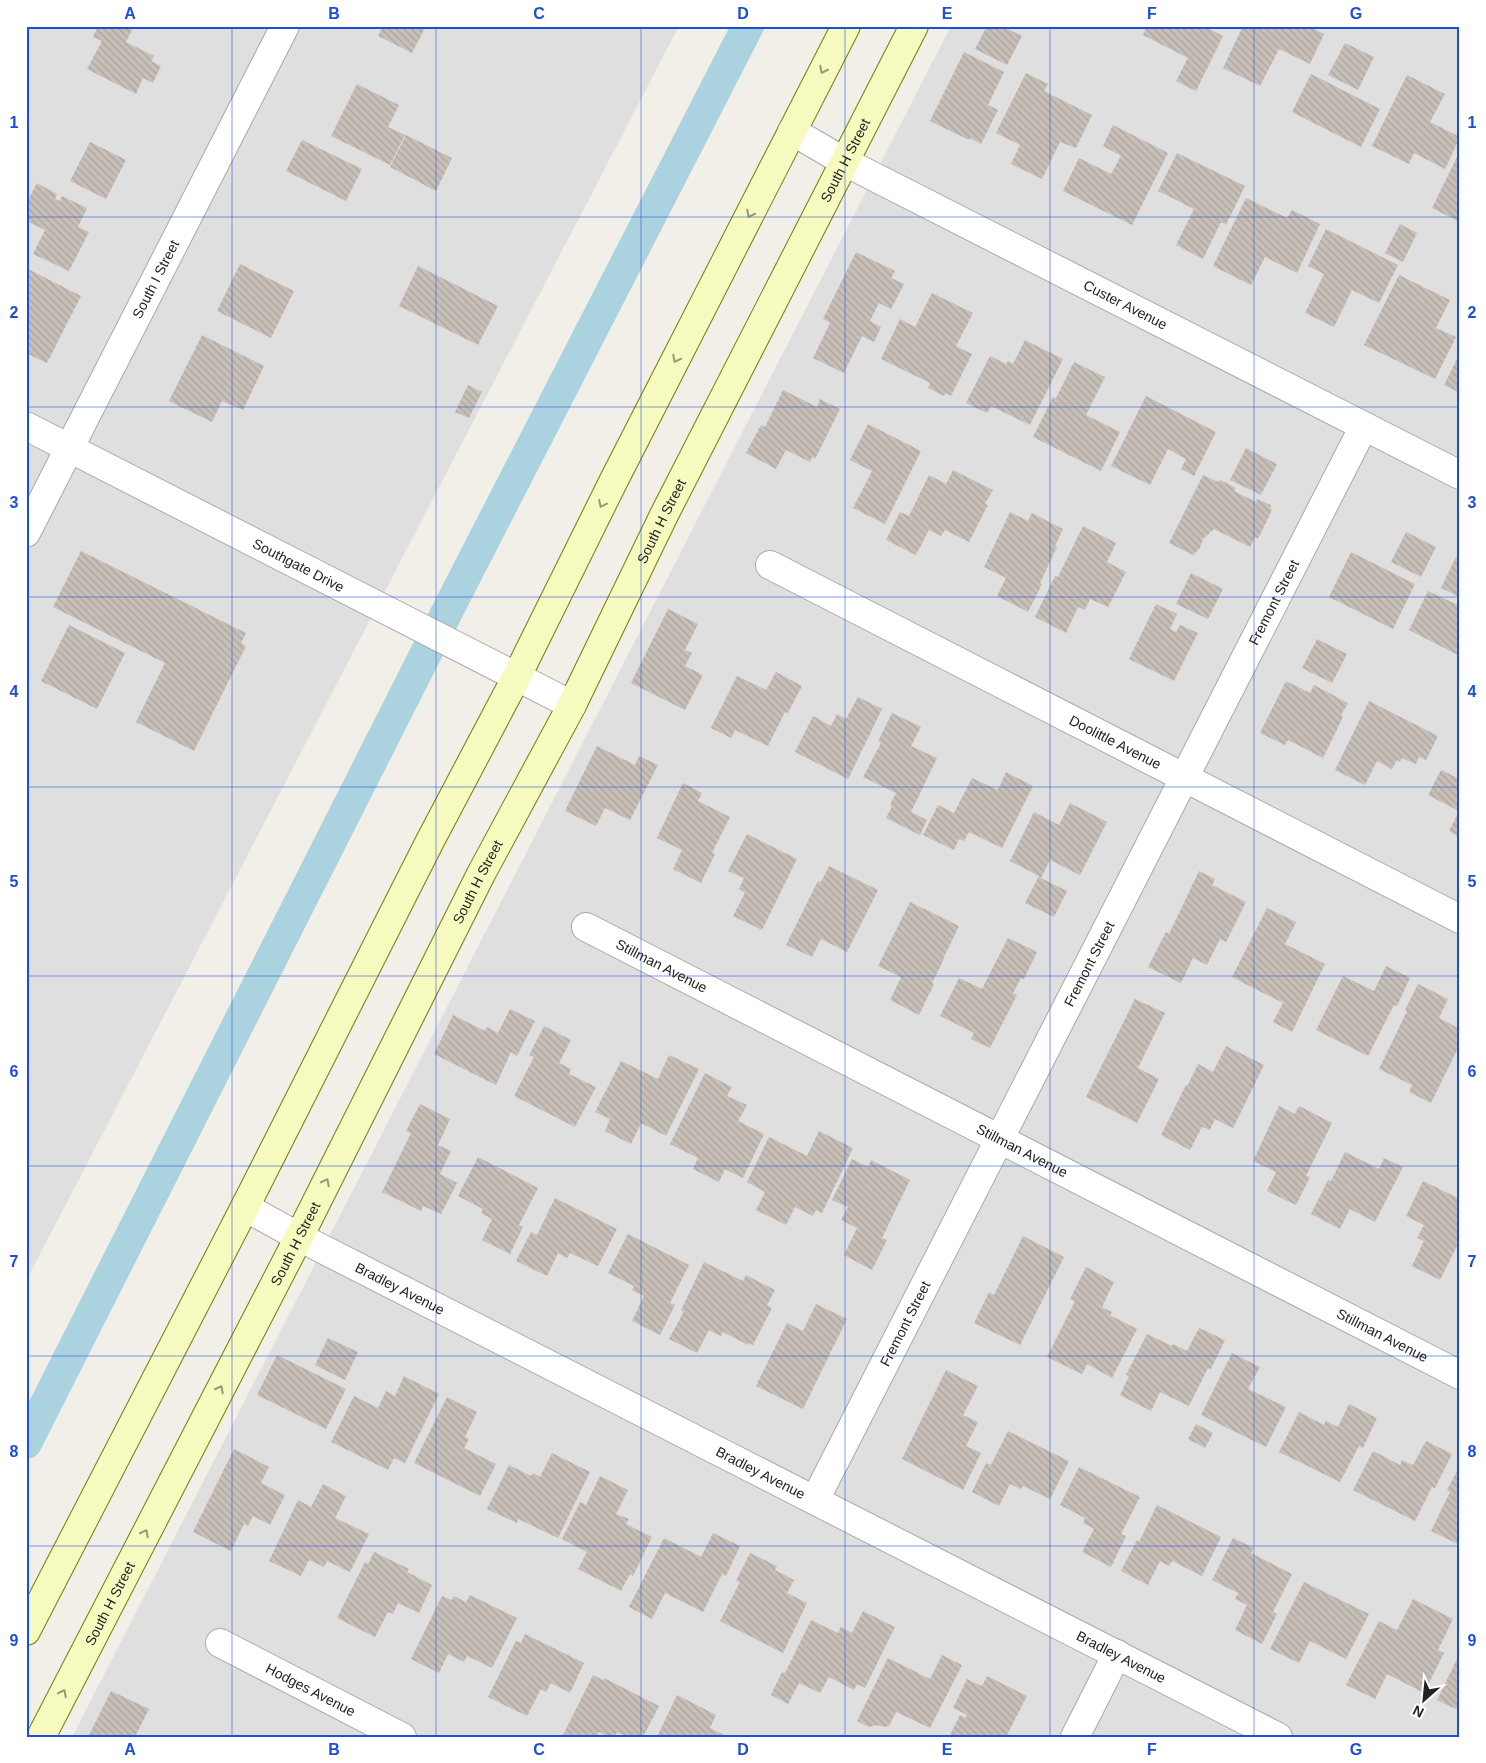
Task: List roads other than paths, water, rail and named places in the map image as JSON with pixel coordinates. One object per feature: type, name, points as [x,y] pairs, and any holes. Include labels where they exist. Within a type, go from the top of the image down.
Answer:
[{"type":"street","name":"South I Street","points":[[26,533],[285,26]]},
{"type":"street","points":[[26,1631],[245,1207],[429,843],[517,676],[613,482],[846,26]]},
{"type":"street","name":"South H Street","points":[[40,1737],[299,1237],[477,883],[572,705],[665,513],[914,26]]},
{"type":"street","name":"Custer Avenue","points":[[792,131],[844,162],[1460,475]]},
{"type":"street","name":"Southgate Drive","points":[[26,426],[572,705]]},
{"type":"street","name":"Fremont Street","points":[[816,1500],[1364,426]]},
{"type":"street","name":"Doolittle Avenue","points":[[770,566],[1460,919]]},
{"type":"street","name":"Stillman Avenue","points":[[586,927],[1460,1374]]},
{"type":"street","name":"Bradley Avenue","points":[[245,1207],[299,1237],[1278,1737]]},
{"type":"street","name":"Hodges Avenue","points":[[220,1644],[402,1737]]},
{"type":"street","points":[[1075,1737],[1117,1654]]},
{"type":"waterway","points":[[26,1443],[454,598],[748,26]]}]
